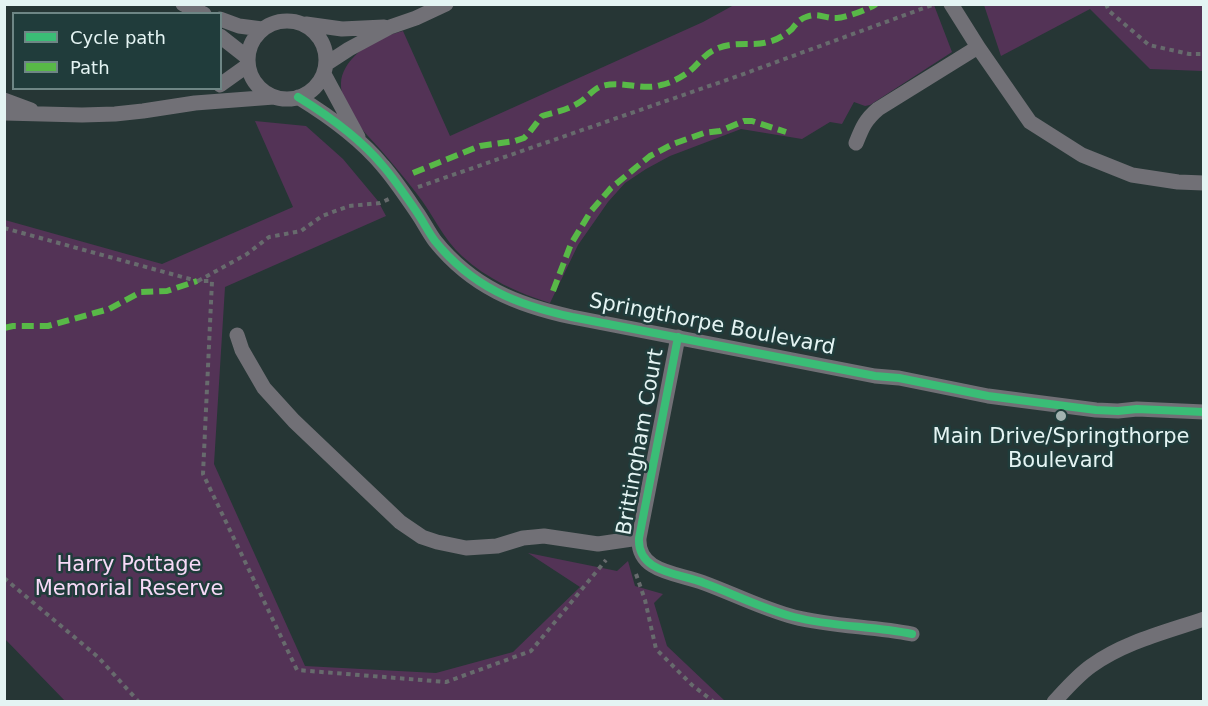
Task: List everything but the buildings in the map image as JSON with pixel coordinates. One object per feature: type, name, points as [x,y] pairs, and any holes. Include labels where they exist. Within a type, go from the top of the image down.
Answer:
[{"type":"street","points":[[325,69],[349,49],[390,27],[446,4]]},
{"type":"street","points":[[951,4],[1030,122],[1082,155],[1132,175],[1178,183],[1203,183]]},
{"type":"street","points":[[274,97],[264,92],[256,84],[248,61],[250,47],[262,29],[283,20],[342,29],[390,27]]},
{"type":"street","points":[[222,21],[262,29]]},
{"type":"street","points":[[4,113],[115,114],[195,103],[298,97],[309,92],[318,84],[325,69],[326,52],[322,41],[315,31],[305,24]]},
{"type":"street","points":[[222,38],[248,61]]},
{"type":"street","points":[[856,143],[869,116],[978,47]]},
{"type":"street","points":[[222,83],[248,61]]},
{"type":"street","name":"Springthorpe Boulevard","points":[[325,69],[363,144]]},
{"type":"street","points":[[195,103],[213,90]]},
{"type":"street","name":"Springthorpe Boulevard","points":[[298,97],[331,118],[363,144],[383,165],[435,240],[449,256],[483,284],[521,304],[678,337],[988,396],[1096,410],[1203,412]]},
{"type":"street","points":[[4,99],[42,115]]},
{"type":"street","points":[[237,335],[264,388],[294,421],[400,522],[422,537],[466,548],[497,546],[523,538],[544,536],[598,544],[639,538]]},
{"type":"street","name":"Brittingham Court","points":[[678,337],[639,538],[640,553],[644,559],[649,564],[666,571],[703,582],[794,617],[912,634]]},
{"type":"street","points":[[1054,702],[1092,666],[1110,655],[1154,635],[1203,619]]},
{"type":"path","points":[[197,281],[247,254],[269,237],[301,231],[322,216],[349,206],[380,203],[935,4]]},
{"type":"path","points":[[1106,4],[1109,11],[1149,45],[1189,54],[1203,54]]},
{"type":"path","points":[[4,228],[197,281],[212,281],[203,474],[297,670],[446,682],[531,651],[621,542]]},
{"type":"path","points":[[634,569],[645,600],[656,649],[692,685],[714,702]]},
{"type":"path","points":[[4,578],[98,657],[139,702]]},
{"type":"green space","points":[[734,5],[934,5],[952,52],[870,105],[865,106],[854,102],[842,124],[830,122],[802,139],[741,129],[670,156],[646,169],[625,183],[608,202],[578,245],[550,303],[526,295],[492,278],[455,249],[423,202],[356,121],[342,92],[341,83],[345,69],[361,50],[374,41],[403,31],[450,136],[703,22]]},
{"type":"green space","points":[[984,5],[1203,5],[1203,71],[1150,69],[1090,9],[1001,56]]},
{"type":"green space","name":"Harry Pottage Memorial Reserve","points":[[255,121],[306,126],[343,159],[378,201],[386,216],[225,287],[214,464],[305,666],[436,673],[513,652],[580,587],[528,553],[617,571],[628,561],[635,586],[663,594],[654,603],[667,646],[725,701],[65,701],[5,639],[5,220],[162,264],[293,207]]},
{"type":"marked path","points":[[413,173],[480,146],[524,138],[542,116],[575,105],[602,86],[617,84],[654,87],[665,84],[687,73],[707,54],[721,47],[771,41],[787,33],[806,17],[815,15],[841,18],[876,4]]},
{"type":"marked path","points":[[553,291],[571,244],[591,211],[611,188],[650,156],[673,144],[704,133],[720,131],[744,121],[752,121],[786,132]]},
{"type":"marked path","points":[[4,328],[48,326],[109,309],[141,292],[167,291],[197,281]]},
{"type":"cycle path","points":[[298,97],[343,128],[374,156],[401,190],[435,241],[464,271],[497,292],[533,307],[572,317],[988,396],[1096,410],[1204,412]]},
{"type":"cycle path","points":[[678,337],[639,538],[640,550],[645,558],[661,570],[704,583],[782,614],[823,623],[912,634]]},
{"type":"place","name":"Main Drive/Springthorpe Boulevard","points":[[1061,416]]}]
